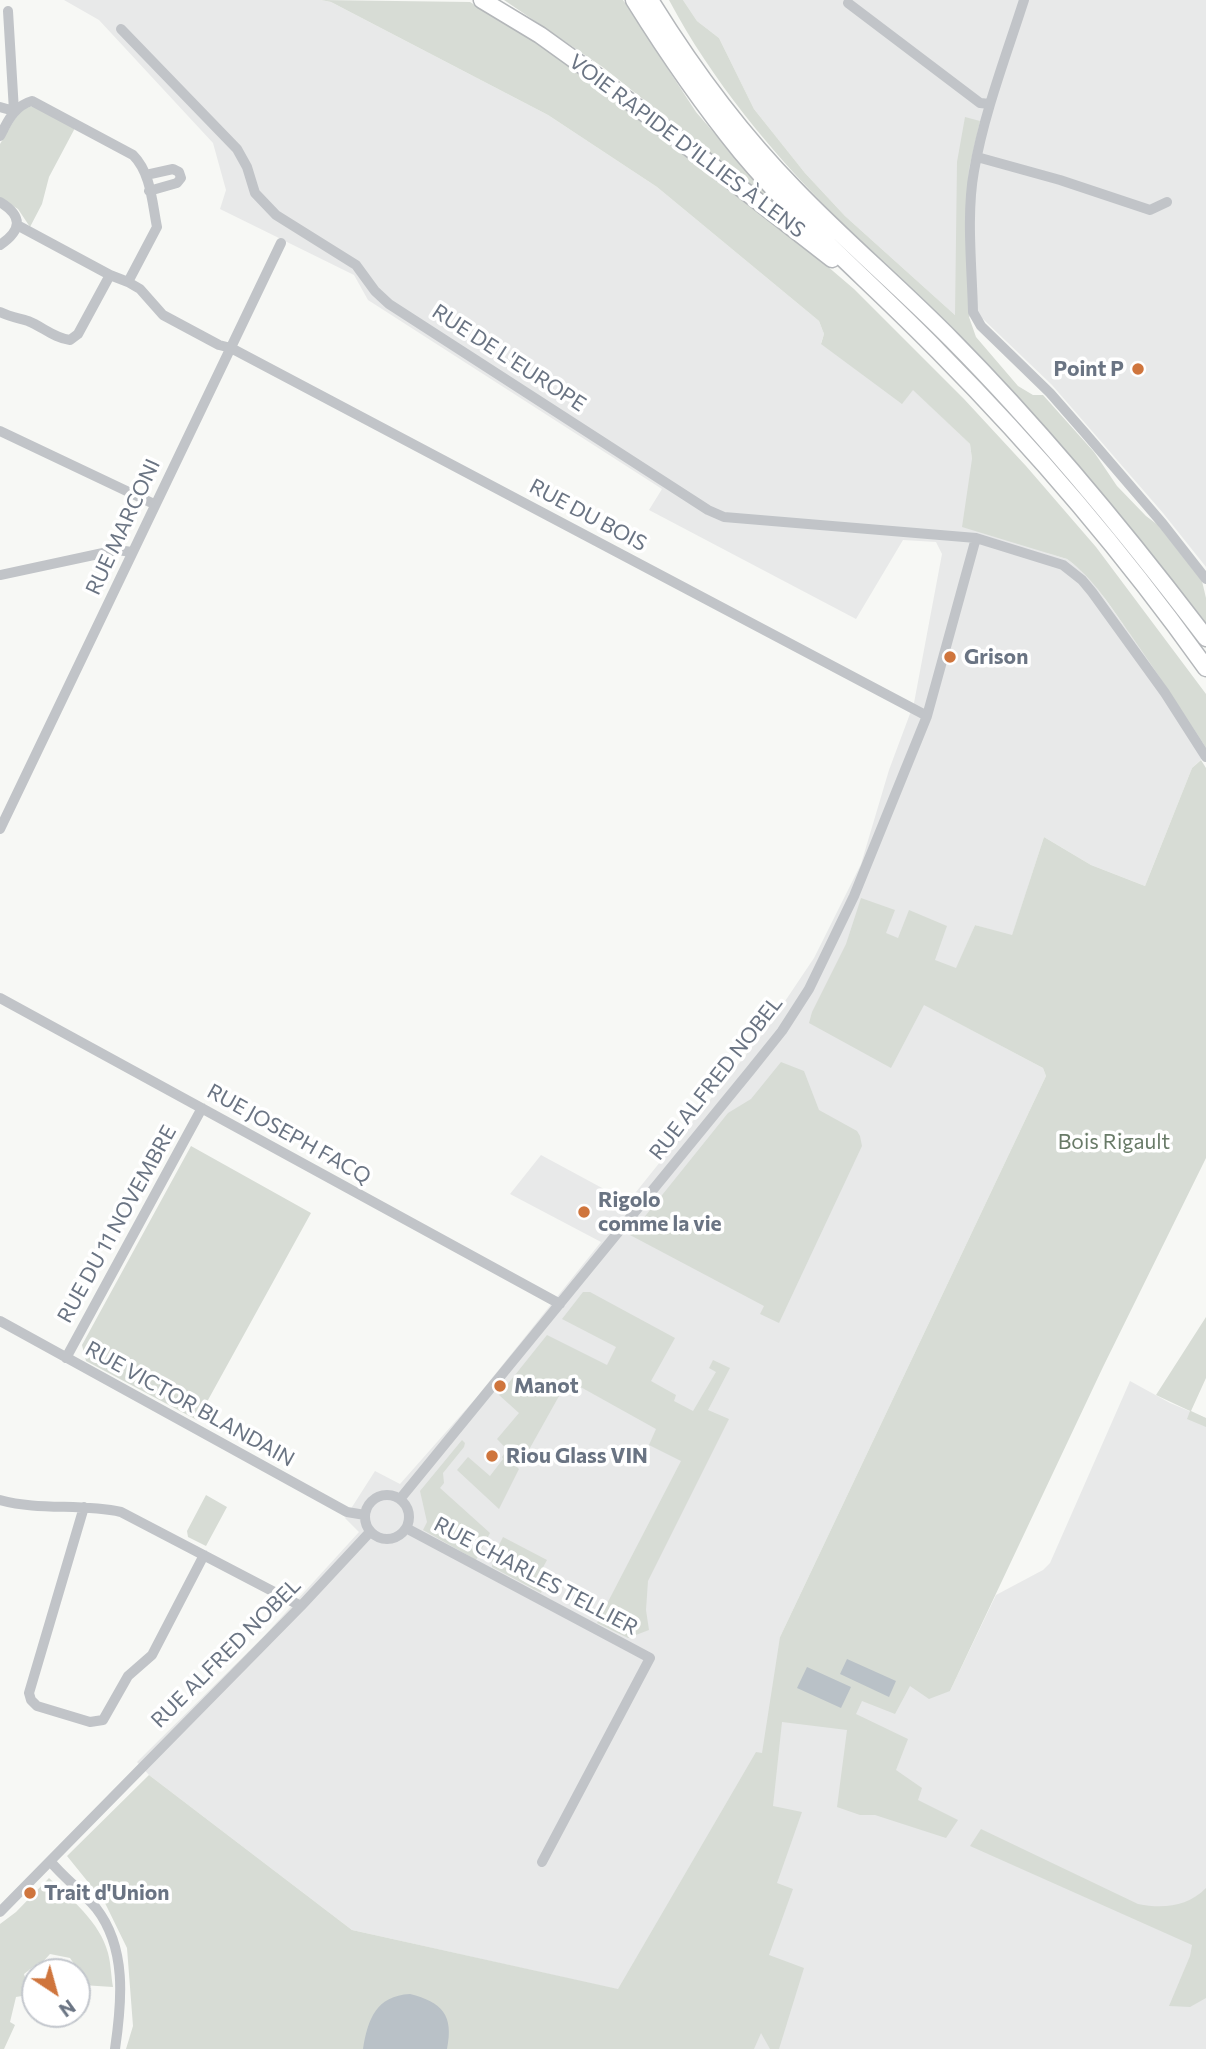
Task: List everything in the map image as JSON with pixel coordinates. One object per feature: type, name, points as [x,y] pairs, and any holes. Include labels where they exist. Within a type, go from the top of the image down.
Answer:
[{"type":"highway","name":"VOIE RAPIDE D’ILLIES À LENS","points":[[482,0],[540,35],[617,90],[799,231],[865,288],[887,299]]},
{"type":"highway","points":[[634,0],[671,57],[742,153],[779,194],[964,377],[1064,487],[1206,668]]},
{"type":"highway","points":[[650,0],[717,99],[756,148],[802,196],[942,330],[1028,420],[1109,514],[1206,638]]},
{"type":"highway","points":[[662,0],[677,43]]},
{"type":"street","points":[[1024,0],[990,104],[977,157],[971,198],[975,319],[1050,393],[1086,433],[1206,579]]},
{"type":"street","points":[[848,4],[980,103],[990,104]]},
{"type":"street","points":[[8,11],[14,111]]},
{"type":"street","name":"RUE DE L'EUROPE","points":[[121,29],[237,149],[247,167],[255,193],[276,215],[356,265],[375,291],[389,304],[708,510],[724,517],[976,538],[1063,565],[1082,580],[1165,693],[1206,757]]},
{"type":"street","points":[[0,136],[14,111],[21,104],[32,101],[133,155],[146,175],[157,227],[128,282],[17,225]]},
{"type":"street","points":[[0,107],[14,111]]},
{"type":"street","points":[[977,157],[1060,180],[1150,210],[1167,202]]},
{"type":"street","points":[[146,175],[173,169],[179,172],[181,177],[177,183],[149,191]]},
{"type":"street","points":[[0,202],[13,210],[17,217],[17,225],[10,238],[0,244]]},
{"type":"street","name":"RUE MARCONI","points":[[0,827],[281,243]]},
{"type":"street","points":[[0,312],[13,319],[28,321],[60,339],[71,340],[78,334],[110,275]]},
{"type":"street","name":"RUE DU BOIS","points":[[128,282],[140,289],[163,315],[219,345],[231,348],[927,716]]},
{"type":"street","points":[[0,431],[154,504]]},
{"type":"street","name":"RUE ALFRED NOBEL","points":[[400,1499],[751,1071],[800,1004],[828,953],[854,896],[927,716],[976,538]]},
{"type":"street","points":[[0,575],[117,550],[132,552]]},
{"type":"street","name":"RUE JOSEPH FACQ","points":[[0,998],[560,1304]]},
{"type":"street","name":"RUE DU 11 NOVEMBRE","points":[[66,1358],[202,1108]]},
{"type":"street","name":"RUE VICTOR BLANDAIN","points":[[0,1321],[346,1512],[365,1515]]},
{"type":"street","points":[[387,1495],[400,1499],[407,1509],[406,1528],[393,1538],[384,1539],[370,1532],[365,1515],[370,1503],[375,1498],[387,1495]]},
{"type":"street","points":[[0,1500],[44,1508],[97,1507],[121,1512],[301,1606]]},
{"type":"street","points":[[84,1507],[29,1693],[37,1706],[90,1723],[98,1723],[108,1715],[128,1675],[152,1655],[204,1555]]},
{"type":"street","name":"RUE CHARLES TELLIER","points":[[406,1528],[650,1658],[542,1862]]},
{"type":"street","name":"RUE ALFRED NOBEL","points":[[0,1912],[301,1606],[370,1532]]},
{"type":"street","points":[[50,1861],[94,1906],[112,1937],[116,1949],[121,1995],[115,2049]]},
{"type":"shaded area","points":[[64,0],[331,2],[548,115],[657,187],[819,321],[824,334],[821,343],[902,403],[913,389],[970,444],[972,459],[1048,553],[1067,559],[1095,585],[1168,687],[1206,748],[1206,755],[1192,768],[1145,886],[1091,865],[1044,837],[1012,936],[975,925],[938,1012],[1043,1068],[1046,1076],[780,1637],[950,1691],[996,1595],[1043,1570],[1050,1563],[1130,1381],[1170,1403],[1206,1418],[1206,2049],[742,2049],[745,2018],[352,1930],[149,1775],[137,1762],[265,1635],[359,1532],[345,1518],[375,1471],[400,1484],[476,1398],[601,1242],[510,1194],[541,1155],[628,1202],[765,1031],[814,958],[861,864],[889,770],[914,703],[942,554],[936,542],[903,540],[856,619],[649,510],[662,489],[368,300],[354,275],[220,209],[226,190],[213,143],[99,20]]},
{"type":"shaded area","points":[[683,0],[1206,0],[1206,567],[1052,385],[983,319],[955,315],[845,216],[805,173],[754,109],[719,38],[697,21]]},
{"type":"shaded area","points":[[847,1659],[896,1681],[889,1697],[840,1674]]},
{"type":"shaded area","points":[[807,1667],[851,1687],[841,1708],[797,1688]]},
{"type":"shaded area","points":[[410,1994],[430,2001],[443,2012],[449,2027],[447,2049],[363,2049],[371,2019],[376,2011],[389,1999]]},
{"type":"green space","points":[[321,0],[470,2],[534,41],[792,236],[854,289],[964,399],[1096,547],[1206,694],[1206,748],[1109,604],[1077,567],[1067,559],[962,527],[972,459],[970,444],[913,390],[902,404],[821,344],[824,334],[819,321],[657,187],[548,115],[331,2]]},
{"type":"green space","points":[[504,0],[623,0],[696,112],[768,195],[760,193],[604,68]]},
{"type":"green space","points":[[669,0],[683,0],[697,21],[719,38],[754,109],[805,173],[845,216],[955,315],[957,162],[965,117],[980,121],[969,169],[967,197],[969,317],[976,337],[1018,386],[1033,395],[1043,395],[1094,452],[1117,486],[1158,525],[1202,581],[1206,598],[1206,626],[1145,546],[1048,430],[944,320],[789,168],[745,115],[704,59]]},
{"type":"green space","points":[[33,106],[75,128],[49,177],[42,204],[30,227],[18,209],[0,198],[0,144],[21,109]]},
{"type":"green space","name":"Bois Rigault","points":[[1201,760],[1206,768],[1206,1158],[1103,1367],[950,1691],[929,1699],[910,1686],[895,1714],[862,1701],[856,1714],[908,1739],[896,1770],[922,1788],[918,1800],[958,1820],[946,1838],[875,1815],[860,1815],[837,1807],[847,1730],[782,1722],[773,1806],[802,1812],[777,1883],[793,1889],[769,1955],[804,1968],[779,2049],[770,2049],[761,2033],[754,2049],[126,2049],[133,2026],[127,1948],[105,1903],[67,1856],[149,1775],[352,1930],[618,1989],[756,1752],[762,1753],[780,1637],[1046,1076],[1043,1068],[924,1005],[891,1068],[809,1023],[846,944],[861,898],[895,910],[886,933],[898,938],[909,910],[947,926],[935,960],[956,968],[975,925],[1012,935],[1044,837],[1091,865],[1145,886],[1192,768]]},
{"type":"green space","points":[[781,1062],[804,1071],[819,1110],[857,1131],[862,1146],[779,1323],[760,1314],[764,1306],[630,1235],[728,1113],[751,1099]]},
{"type":"green space","points":[[191,1146],[311,1213],[197,1420],[86,1361],[82,1345]]},
{"type":"green space","points":[[583,1292],[590,1292],[675,1338],[651,1381],[676,1395],[674,1401],[693,1411],[716,1372],[709,1368],[713,1360],[730,1368],[708,1410],[729,1419],[648,1581],[646,1610],[649,1630],[628,1638],[597,1623],[681,1461],[649,1445],[656,1429],[568,1380],[521,1464],[497,1439],[519,1413],[499,1395],[547,1335],[607,1365],[616,1347],[562,1319]]},
{"type":"green space","points":[[1206,1317],[1206,1378],[1191,1411],[1206,1418],[1206,1427],[1187,1419],[1190,1411],[1156,1395]]},
{"type":"green space","points":[[462,1440],[464,1447],[443,1473],[444,1483],[440,1488],[490,1533],[476,1560],[423,1530],[427,1522],[420,1491]]},
{"type":"green space","points":[[504,1454],[519,1469],[499,1509],[457,1470],[468,1457],[490,1476]]},
{"type":"green space","points":[[206,1495],[227,1507],[206,1546],[188,1537],[187,1531]]},
{"type":"green space","points":[[503,1537],[547,1560],[535,1582],[543,1587],[541,1593],[492,1567],[492,1559]]},
{"type":"green space","points":[[981,1829],[1138,1904],[1156,1906],[1183,1903],[1206,1888],[1206,1998],[1190,2007],[1169,2006],[1192,1945],[970,1846]]},
{"type":"green space","points":[[49,1878],[84,1912],[98,1931],[108,1953],[113,1987],[91,1986],[91,1958],[50,1954],[46,1958],[21,1958],[21,1996],[16,1997],[10,2022],[15,2025],[4,2049],[0,2049],[0,1924],[16,1912]]},
{"type":"place","name":"Point P","points":[[1138,369]]},
{"type":"place","name":"Grison","points":[[950,657]]},
{"type":"place","name":"Rigolo comme la vie","points":[[584,1212]]},
{"type":"place","name":"Manot","points":[[500,1386]]},
{"type":"place","name":"Riou Glass VIN","points":[[492,1456]]},
{"type":"place","name":"Trait d'Union","points":[[30,1893]]}]
